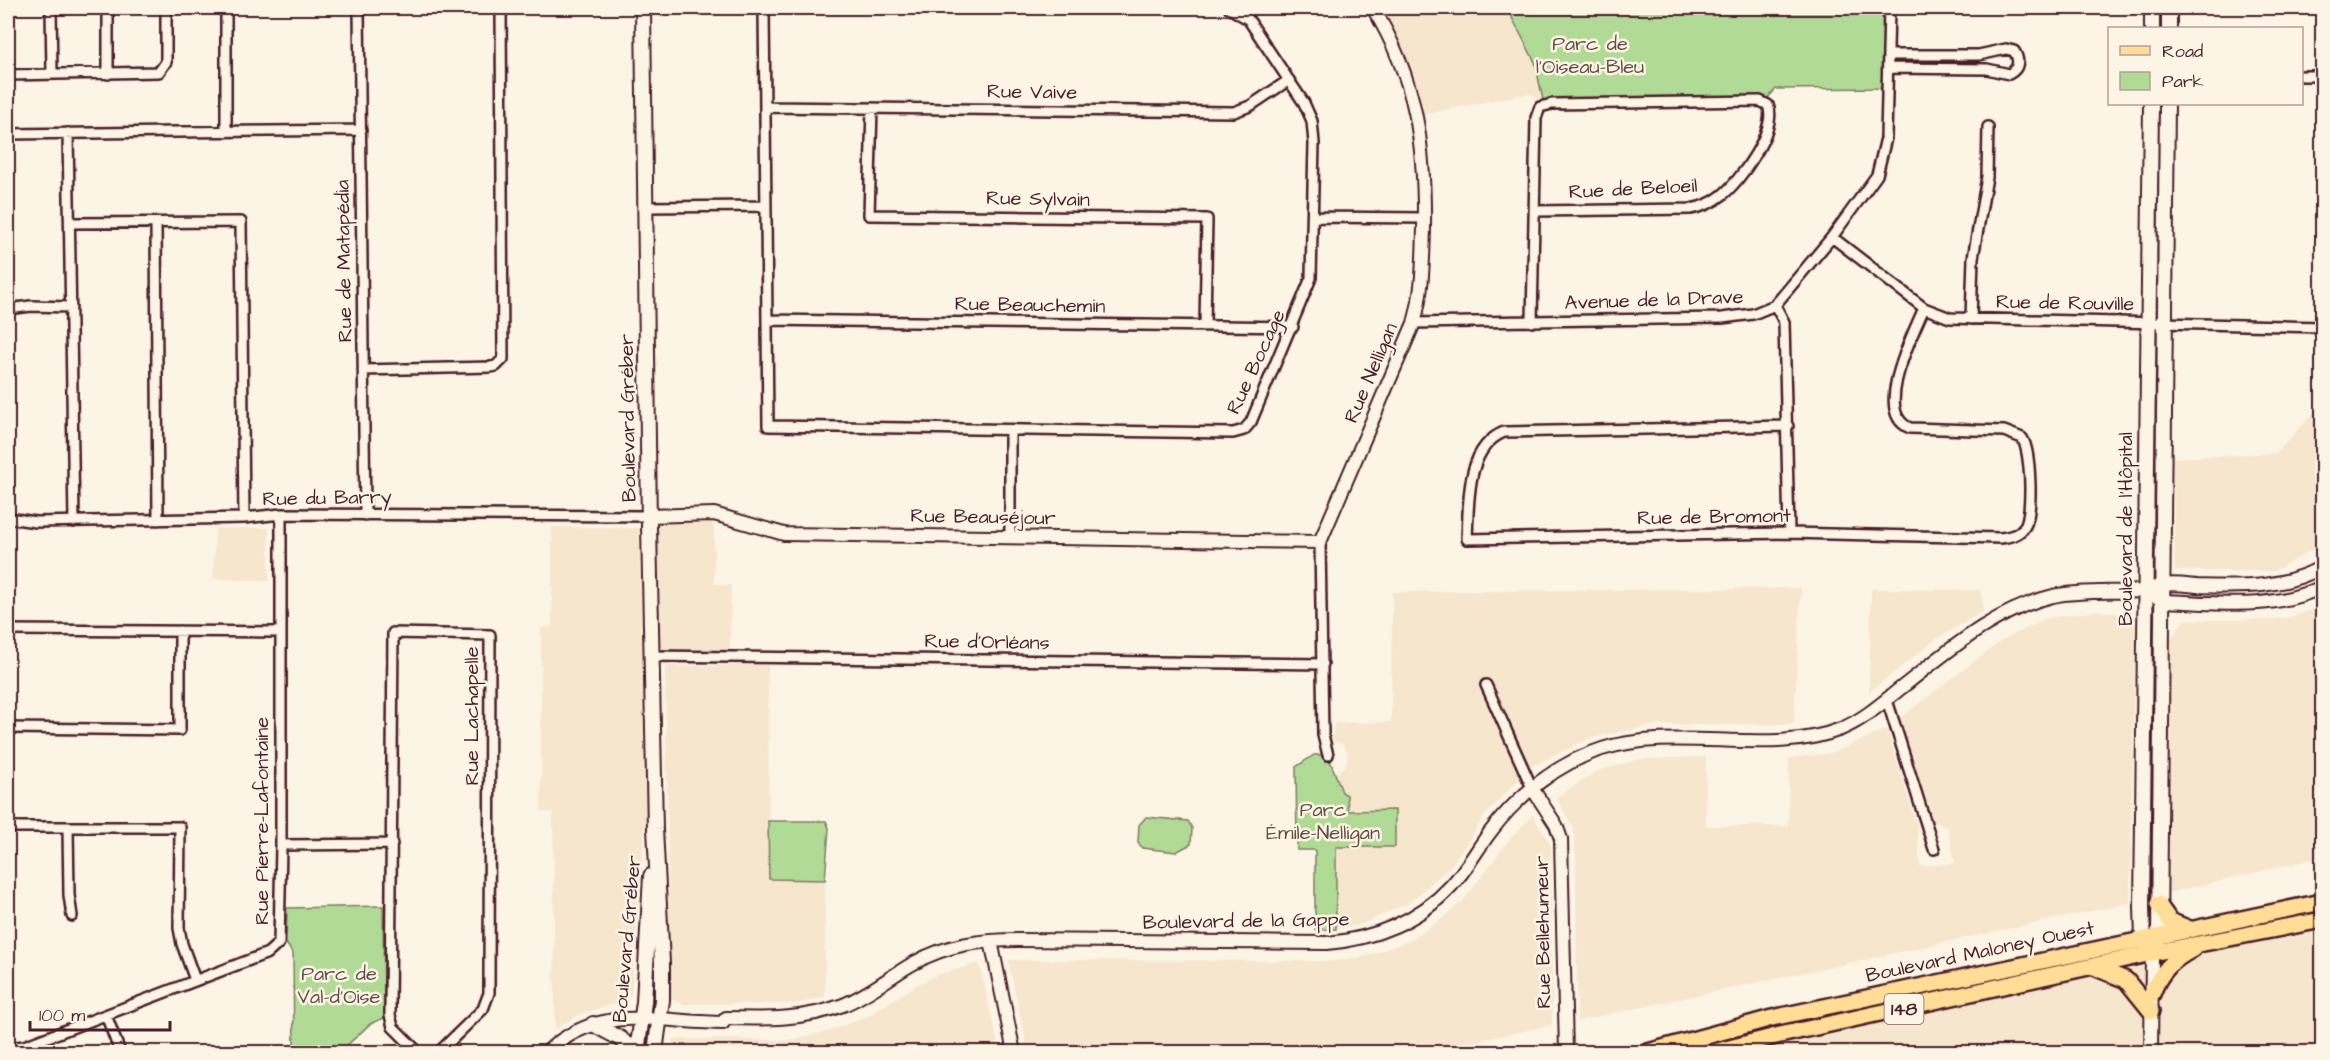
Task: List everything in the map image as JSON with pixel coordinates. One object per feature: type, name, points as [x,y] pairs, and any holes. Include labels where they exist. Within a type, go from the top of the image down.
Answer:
[{"type":"main road","name":"Boulevard Gréber","points":[[643,8],[648,516],[656,829],[662,951],[655,1053]]},
{"type":"main road","points":[[2152,8],[2152,27]]},
{"type":"main road","points":[[2169,8],[2169,27]]},
{"type":"main road","name":"Boulevard de l'Hôpital","points":[[2151,105],[2145,591],[2152,953]]},
{"type":"main road","name":"Boulevard de l'Hôpital","points":[[2151,937],[2158,904],[2164,601],[2168,105]]},
{"type":"main road","name":"Boulevard Gréber","points":[[635,1053],[641,1019],[656,829]]},
{"type":"main road","name":"Boulevard Maloney Ouest","points":[[1648,1053],[1772,1018],[2322,902]]},
{"type":"main road","points":[[2158,904],[2170,921],[2190,929]]},
{"type":"main road","name":"Boulevard Maloney Ouest","points":[[1714,1053],[1780,1035],[2152,953],[2322,920]]},
{"type":"main road","points":[[2152,994],[2158,978],[2170,963],[2205,943]]},
{"type":"main road","points":[[2094,967],[2126,980],[2151,1011]]},
{"type":"main road","points":[[1876,996],[1880,1014]]},
{"type":"main road","points":[[593,1024],[621,1039],[635,1053]]},
{"type":"street","points":[[51,8],[52,74]]},
{"type":"street","points":[[108,8],[108,74]]},
{"type":"street","points":[[8,75],[154,73],[162,69],[166,62],[166,8]]},
{"type":"street","points":[[226,8],[226,132]]},
{"type":"street","name":"Rue de Matapédia","points":[[359,8],[365,515]]},
{"type":"street","points":[[363,370],[491,367],[504,359],[501,8]]},
{"type":"street","points":[[764,8],[767,320]]},
{"type":"street","name":"Rue Bocage","points":[[767,320],[768,426],[1239,432],[1251,422],[1293,327],[1311,278],[1314,142],[1312,121],[1289,80],[1248,19],[1229,8]]},
{"type":"street","name":"Rue Nelligan","points":[[1328,755],[1323,735],[1320,542],[1414,324],[1421,294],[1424,218],[1423,147],[1415,111],[1389,35],[1373,8]]},
{"type":"street","points":[[1789,533],[1784,322],[1775,305],[1832,237],[1870,185],[1882,164],[1887,138],[1889,8]]},
{"type":"street","points":[[1888,55],[1979,55],[2006,48],[2014,51],[2018,61],[2017,67],[2009,74],[1979,68],[1888,68]]},
{"type":"street","points":[[2303,76],[2322,76]]},
{"type":"street","name":"Rue Vaive","points":[[765,106],[1234,112],[1250,106],[1289,80]]},
{"type":"street","name":"Rue de Beloeil","points":[[1532,322],[1536,118],[1540,107],[1544,105],[1760,101],[1768,105],[1770,114],[1768,129],[1759,148],[1731,188],[1707,204],[1691,209],[1535,211]]},
{"type":"street","name":"Rue Sylvain","points":[[872,108],[869,214],[1207,219],[1205,325]]},
{"type":"street","points":[[1971,319],[1975,247],[1987,177],[1988,127]]},
{"type":"street","points":[[8,135],[360,130]]},
{"type":"street","points":[[68,133],[74,522]]},
{"type":"street","points":[[645,207],[765,206]]},
{"type":"street","points":[[1314,217],[1424,218]]},
{"type":"street","points":[[70,223],[241,222],[244,518]]},
{"type":"street","points":[[156,223],[158,520]]},
{"type":"street","name":"Rue de Rouville","points":[[1832,237],[1924,308],[1942,316],[1971,319],[2322,327]]},
{"type":"street","name":"Avenue de la Drave","points":[[1414,324],[1736,318],[1775,305]]},
{"type":"street","points":[[8,309],[31,306],[71,306]]},
{"type":"street","name":"Rue de Bromont","points":[[1788,426],[1504,432],[1492,439],[1479,456],[1470,487],[1467,539],[1789,533],[2000,538],[2014,535],[2024,527],[2028,515],[2029,455],[2022,438],[2004,431],[1910,428],[1903,425],[1895,414],[1894,398],[1899,371],[1924,308]]},
{"type":"street","name":"Rue Beauchemin","points":[[767,320],[1293,327]]},
{"type":"street","points":[[1010,430],[1010,536]]},
{"type":"street","name":"Rue du Barry","points":[[8,518],[36,522],[74,522],[244,518],[280,514],[648,516]]},
{"type":"street","name":"Rue Pierre-Lafontaine","points":[[8,1048],[24,1046],[268,953],[279,943],[280,514]]},
{"type":"street","name":"Rue Beauséjour","points":[[648,516],[714,514],[784,534],[1320,542]]},
{"type":"street","name":"Boulevard de la Gappe","points":[[548,1052],[568,1035],[593,1024],[623,1018],[723,1023],[726,1018],[802,1016],[854,1000],[930,955],[963,944],[991,941],[1327,943],[1366,937],[1403,922],[1438,898],[1464,871],[1507,812],[1532,788],[1581,758],[1617,745],[1665,738],[1779,740],[1817,736],[1859,720],[1965,638],[2016,609],[2041,599],[2080,592],[2145,591],[2164,585],[2261,586],[2301,577],[2322,567]]},
{"type":"street","name":"Boulevard de la Gappe","points":[[2145,591],[2164,601],[2273,603],[2297,598],[2322,587]]},
{"type":"street","points":[[8,630],[281,632]]},
{"type":"street","points":[[8,728],[180,730],[180,632]]},
{"type":"street","name":"Rue Lachapelle","points":[[418,1053],[397,1032],[391,1021],[393,633],[490,635],[489,993],[483,1009],[439,1053]]},
{"type":"street","name":"Rue d'Orléans","points":[[652,656],[1323,664]]},
{"type":"street","name":"Rue Bellehumeur","points":[[1486,685],[1532,788],[1556,825],[1561,839],[1566,1053]]},
{"type":"street","points":[[1887,700],[1934,849]]},
{"type":"street","points":[[8,827],[180,827],[179,928],[182,944],[195,980]]},
{"type":"street","points":[[68,827],[69,895],[72,916]]},
{"type":"street","points":[[281,845],[392,844]]},
{"type":"street","points":[[991,941],[1014,1053]]},
{"type":"street","name":"Boulevard de l'Hôpital","points":[[2151,1052],[2152,953]]},
{"type":"street","points":[[106,1015],[120,1053]]},
{"type":"shaded area","points":[[1373,8],[1507,8],[1535,62],[1544,105],[1533,95],[1525,94],[1417,116]]},
{"type":"shaded area","points":[[2322,405],[2322,545],[2274,571],[2175,571],[2173,458],[2276,453]]},
{"type":"shaded area","points":[[714,514],[714,584],[731,585],[730,657],[652,656],[648,516]]},
{"type":"shaded area","points":[[552,527],[639,528],[646,812],[631,995],[625,1001],[578,1015],[555,1030],[553,812],[541,811],[541,628],[552,627]]},
{"type":"shaded area","points":[[215,528],[269,528],[269,581],[213,579]]},
{"type":"shaded area","points":[[1801,588],[1794,724],[1655,725],[1591,738],[1532,766],[1486,814],[1452,865],[1410,902],[1362,924],[1336,929],[1336,847],[1395,847],[1394,810],[1348,811],[1335,775],[1346,765],[1348,752],[1343,745],[1333,740],[1334,723],[1391,722],[1392,592]]},
{"type":"shaded area","points":[[1871,589],[1980,590],[1984,611],[1935,640],[1869,692]]},
{"type":"shaded area","points":[[2322,606],[2322,857],[2169,893],[2171,639],[2184,620],[2270,620],[2291,617]]},
{"type":"shaded area","points":[[2096,611],[2129,614],[2135,626],[2130,903],[1577,1021],[1574,829],[1556,797],[1598,771],[1640,759],[1706,757],[1706,826],[1788,826],[1789,758],[1832,753],[1887,729],[1917,826],[1920,866],[1955,863],[1948,828],[1933,821],[1900,718],[2001,641],[2047,618]]},
{"type":"shaded area","points":[[768,665],[769,879],[825,880],[825,997],[796,1004],[684,1004],[670,999],[665,666]]},
{"type":"shaded area","points":[[1533,815],[1551,845],[1552,1025],[1423,1052],[1028,1052],[1008,960],[1333,961],[1364,957],[1409,941],[1443,918],[1463,901],[1508,841]]},
{"type":"shaded area","points":[[2322,920],[2322,1052],[1714,1052]]},
{"type":"shaded area","points":[[979,963],[1000,1052],[672,1052],[673,1039],[788,1040],[830,1031],[870,1015],[915,986],[937,975]]},
{"type":"shaded area","points":[[610,1044],[620,1044],[624,1052],[582,1052]]},
{"type":"green space","name":"Parc de l'Oiseau-Bleu","points":[[1507,8],[1889,8],[1888,88],[1776,89],[1764,102],[1544,105],[1535,62]]},
{"type":"green space","name":"Parc Émile-Nelligan","points":[[1314,755],[1328,755],[1342,792],[1347,795],[1348,811],[1395,810],[1395,847],[1336,847],[1336,929],[1315,930],[1315,850],[1297,850],[1296,767]]},
{"type":"green space","points":[[1146,817],[1188,821],[1192,828],[1191,844],[1176,852],[1142,848],[1138,842],[1139,825]]},
{"type":"green space","points":[[768,821],[826,821],[829,828],[825,880],[769,879]]},
{"type":"green space","name":"Parc de Val-d'Oise","points":[[383,906],[384,1018],[370,1024],[340,1052],[294,1050],[293,954],[286,943],[287,908]]}]
